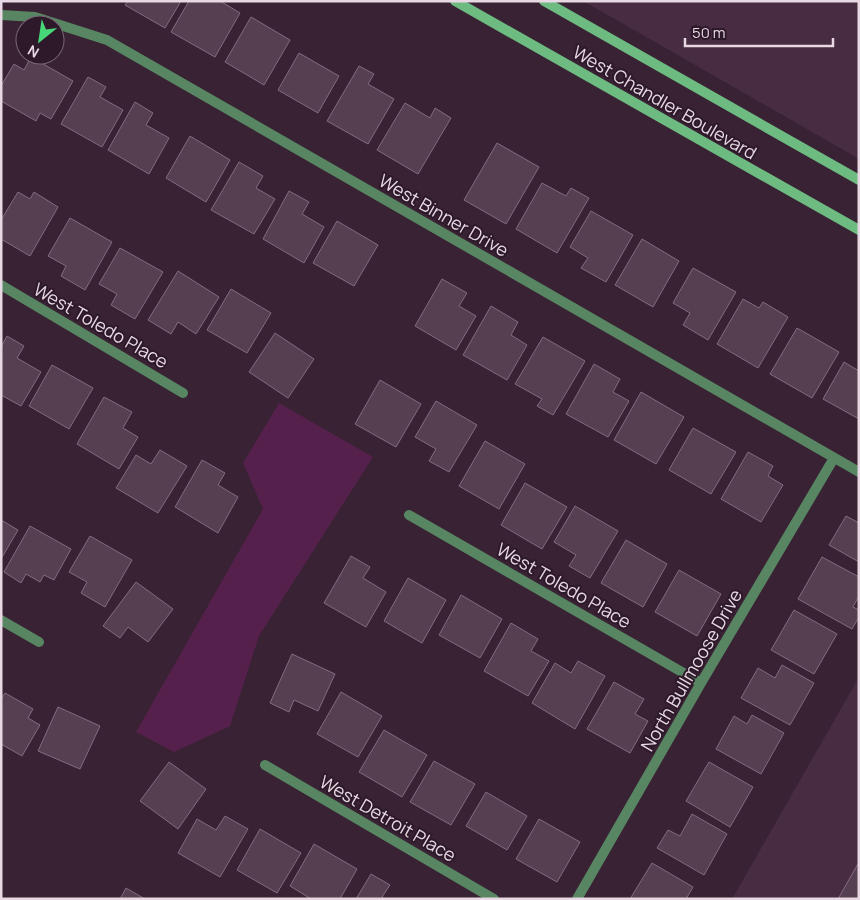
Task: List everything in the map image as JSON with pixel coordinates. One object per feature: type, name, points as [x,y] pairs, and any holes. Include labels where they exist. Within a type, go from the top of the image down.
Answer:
[{"type":"main road","name":"West Chandler Boulevard","points":[[455,1],[859,230]]},
{"type":"main road","name":"West Chandler Boulevard","points":[[544,1],[859,180]]},
{"type":"street","name":"West Binner Drive","points":[[1,15],[35,17],[107,40],[859,472]]},
{"type":"street","name":"West Toledo Place","points":[[1,286],[184,392]]},
{"type":"street","name":"North Bullmoose Drive","points":[[577,899],[701,683],[834,458]]},
{"type":"street","name":"West Toledo Place","points":[[409,515],[701,683]]},
{"type":"street","points":[[1,620],[39,642]]},
{"type":"street","name":"West Detroit Place","points":[[265,765],[494,899]]},
{"type":"shaded area","points":[[583,1],[859,1],[859,159],[655,42]]},
{"type":"shaded area","points":[[279,403],[373,457],[259,636],[230,726],[174,752],[136,732],[263,509],[243,463]]},
{"type":"shaded area","points":[[859,677],[859,899],[732,899]]},
{"type":"building","points":[[128,1],[181,1],[165,28],[125,5]]},
{"type":"building","points":[[189,1],[220,1],[240,13],[215,57],[171,32]]},
{"type":"building","points":[[251,17],[290,40],[264,85],[225,62]]},
{"type":"building","points":[[299,53],[339,76],[318,113],[278,90]]},
{"type":"building","points":[[14,64],[24,70],[27,65],[45,65],[73,81],[51,119],[40,113],[36,121],[1,101],[1,86]]},
{"type":"building","points":[[359,66],[374,74],[368,84],[394,99],[368,144],[327,121]]},
{"type":"building","points":[[88,77],[106,87],[100,97],[123,110],[102,147],[61,124]]},
{"type":"building","points":[[135,102],[153,113],[146,125],[169,138],[149,174],[108,150]]},
{"type":"building","points":[[405,103],[430,118],[435,108],[451,118],[418,174],[377,150]]},
{"type":"building","points":[[190,136],[230,160],[206,202],[166,178]]},
{"type":"building","points":[[497,143],[539,167],[506,224],[464,200]]},
{"type":"building","points":[[239,162],[263,176],[256,188],[275,199],[254,234],[211,210]]},
{"type":"building","points":[[542,183],[566,196],[571,188],[589,198],[557,253],[516,229]]},
{"type":"building","points":[[289,191],[309,202],[302,214],[324,227],[304,263],[263,239]]},
{"type":"building","points":[[18,192],[30,199],[34,192],[58,207],[30,256],[1,239],[1,220]]},
{"type":"building","points":[[591,211],[633,235],[606,282],[581,268],[588,258],[570,247]]},
{"type":"building","points":[[70,218],[112,242],[85,290],[61,276],[66,266],[48,256]]},
{"type":"building","points":[[337,221],[378,245],[354,286],[313,263]]},
{"type":"building","points":[[642,239],[679,261],[653,307],[615,285]]},
{"type":"building","points":[[120,248],[163,272],[135,319],[111,305],[117,294],[99,284]]},
{"type":"building","points":[[693,268],[736,292],[708,340],[683,325],[690,313],[673,303]]},
{"type":"building","points":[[178,271],[219,297],[196,334],[178,322],[171,334],[148,320]]},
{"type":"building","points":[[442,279],[467,293],[459,306],[476,316],[456,350],[415,326]]},
{"type":"building","points":[[231,289],[271,313],[247,353],[207,330]]},
{"type":"building","points":[[743,299],[759,308],[763,302],[788,317],[758,368],[717,344]]},
{"type":"building","points":[[491,306],[518,322],[511,335],[527,345],[507,380],[463,355]]},
{"type":"building","points":[[797,328],[839,352],[812,398],[770,374]]},
{"type":"building","points":[[275,333],[314,359],[288,398],[249,372]]},
{"type":"building","points":[[7,336],[24,346],[17,358],[41,372],[21,406],[1,395],[1,347]]},
{"type":"building","points":[[543,337],[585,361],[553,415],[537,406],[542,399],[515,384]]},
{"type":"building","points":[[844,362],[859,371],[859,419],[823,399]]},
{"type":"building","points":[[594,364],[620,379],[613,392],[629,401],[608,437],[566,414]]},
{"type":"building","points":[[52,365],[93,388],[69,429],[29,406]]},
{"type":"building","points":[[380,380],[421,404],[396,447],[355,424]]},
{"type":"building","points":[[641,392],[684,417],[656,464],[614,440]]},
{"type":"building","points":[[104,397],[132,412],[123,428],[138,437],[119,469],[77,444]]},
{"type":"building","points":[[436,401],[477,425],[449,472],[429,461],[436,449],[415,437]]},
{"type":"building","points":[[693,428],[736,452],[711,494],[669,470]]},
{"type":"building","points":[[485,441],[525,464],[499,509],[459,486]]},
{"type":"building","points":[[160,450],[187,466],[158,513],[116,488],[136,455],[151,464]]},
{"type":"building","points":[[748,452],[773,466],[768,476],[783,485],[761,522],[721,499]]},
{"type":"building","points":[[202,460],[225,473],[218,485],[238,497],[218,533],[175,507]]},
{"type":"building","points":[[525,483],[567,507],[542,549],[501,525]]},
{"type":"building","points":[[575,506],[618,531],[590,578],[569,566],[576,555],[554,542]]},
{"type":"building","points":[[846,516],[859,523],[859,562],[829,545]]},
{"type":"building","points":[[1,520],[18,530],[1,559]]},
{"type":"building","points":[[30,526],[71,549],[54,580],[44,575],[40,582],[26,574],[21,583],[4,572]]},
{"type":"building","points":[[90,536],[132,560],[105,607],[81,593],[87,582],[69,572]]},
{"type":"building","points":[[626,540],[667,564],[643,607],[601,583]]},
{"type":"building","points":[[351,556],[370,567],[363,578],[386,592],[366,627],[324,603]]},
{"type":"building","points":[[822,557],[859,577],[859,596],[853,607],[859,610],[859,617],[852,629],[798,599]]},
{"type":"building","points":[[679,570],[721,594],[697,636],[655,612]]},
{"type":"building","points":[[408,578],[446,600],[422,643],[384,621]]},
{"type":"building","points":[[136,582],[173,609],[148,642],[128,627],[120,638],[103,626]]},
{"type":"building","points":[[461,595],[502,619],[480,658],[439,635]]},
{"type":"building","points":[[794,610],[837,634],[814,674],[771,650]]},
{"type":"building","points":[[511,623],[538,639],[531,651],[549,661],[528,696],[484,671]]},
{"type":"building","points":[[292,654],[335,674],[318,711],[294,700],[289,712],[270,703]]},
{"type":"building","points":[[578,661],[605,676],[575,729],[532,703],[555,663],[571,673]]},
{"type":"building","points":[[782,665],[814,683],[790,725],[741,698],[758,668],[775,678]]},
{"type":"building","points":[[614,682],[644,699],[635,714],[648,721],[630,753],[587,729]]},
{"type":"building","points":[[341,692],[382,716],[358,757],[317,734]]},
{"type":"building","points":[[5,693],[33,709],[28,718],[40,725],[22,756],[1,744],[1,699]]},
{"type":"building","points":[[58,707],[100,726],[80,769],[38,751]]},
{"type":"building","points":[[752,715],[784,733],[761,774],[716,749],[734,716],[747,724]]},
{"type":"building","points":[[384,730],[427,755],[402,797],[359,772]]},
{"type":"building","points":[[434,761],[475,784],[451,825],[410,802]]},
{"type":"building","points":[[169,762],[206,789],[178,829],[140,801]]},
{"type":"building","points":[[709,762],[753,787],[730,827],[686,801]]},
{"type":"building","points":[[486,792],[527,816],[507,850],[466,826]]},
{"type":"building","points":[[692,814],[727,834],[704,875],[657,848],[668,830],[680,836]]},
{"type":"building","points":[[225,816],[248,829],[220,877],[178,853],[197,819],[216,830]]},
{"type":"building","points":[[539,819],[580,842],[557,882],[516,859]]},
{"type":"building","points":[[260,829],[301,853],[277,893],[237,870]]},
{"type":"building","points":[[314,844],[357,869],[340,899],[311,899],[290,886]]},
{"type":"building","points":[[859,862],[859,899],[838,899]]},
{"type":"building","points":[[652,863],[693,887],[686,899],[630,899]]},
{"type":"building","points":[[371,874],[390,885],[382,897],[385,899],[356,899]]},
{"type":"building","points":[[126,888],[145,899],[120,899]]}]
